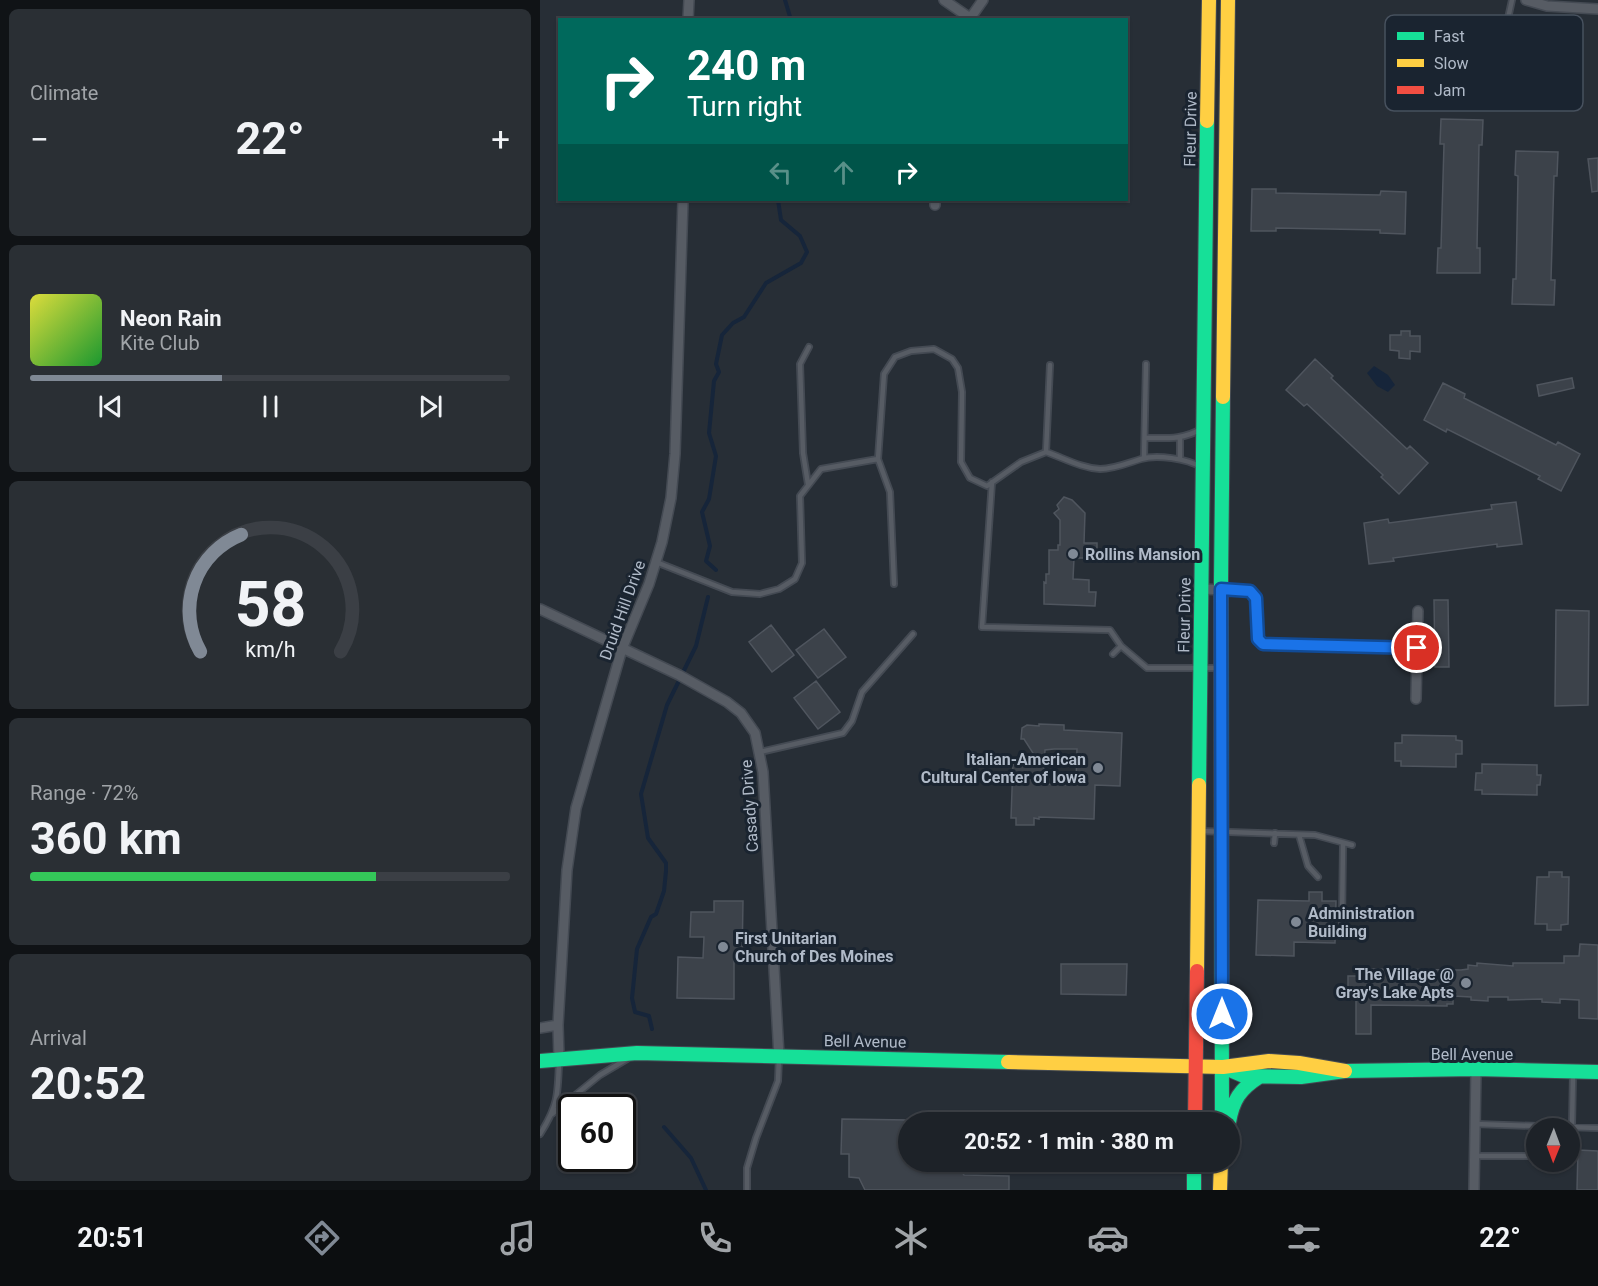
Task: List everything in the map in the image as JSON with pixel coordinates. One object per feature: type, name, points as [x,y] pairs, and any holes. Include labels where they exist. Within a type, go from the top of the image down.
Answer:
[{"type":"main road","name":"Fleur Drive","points":[[1195,1112],[1209,0]]},
{"type":"main road","points":[[1222,1112],[1221,589],[1228,0]]},
{"type":"main road","name":"Bell Avenue","points":[[540,1061],[637,1053],[1222,1067],[1243,1061],[1305,1063],[1345,1071]]},
{"type":"main road","name":"Bell Avenue","points":[[1222,1067],[1244,1076],[1301,1077],[1345,1071],[1476,1069],[1598,1072]]},
{"type":"main road","points":[[1231,1112],[1236,1094],[1245,1085],[1261,1076]]},
{"type":"main road","points":[[1194,1172],[1194,1190]]},
{"type":"main road","points":[[1220,1190],[1222,1172]]},
{"type":"street","points":[[688,18],[689,0]]},
{"type":"street","points":[[944,0],[969,18]]},
{"type":"street","points":[[971,18],[983,0]]},
{"type":"street","points":[[1526,0],[1547,6],[1573,4],[1598,9]]},
{"type":"street","name":"Druid Hill Drive","points":[[558,1025],[567,870],[576,808],[622,649],[656,562],[671,498],[675,454],[683,201]]},
{"type":"street","points":[[1201,589],[1250,591],[1256,598],[1258,639],[1263,644],[1417,648]]},
{"type":"street","name":"Casady Drive","points":[[540,609],[691,681],[741,713],[755,733],[763,772],[779,1056]]},
{"type":"street","points":[[1416,699],[1418,610]]},
{"type":"street","points":[[540,1028],[558,1025],[559,1059]]},
{"type":"street","points":[[1474,1190],[1476,1069]]},
{"type":"lane","points":[[1509,15],[1512,0]]},
{"type":"lane","points":[[808,484],[803,453],[800,364],[809,347]]},
{"type":"lane","points":[[894,584],[890,492],[878,459],[884,374],[895,357],[911,351],[934,349],[952,359],[958,368],[962,392],[961,462],[970,478],[987,486],[1021,462],[1047,452],[1083,466],[1101,469],[1144,458],[1180,459],[1202,467]]},
{"type":"lane","points":[[1144,458],[1146,364]]},
{"type":"lane","points":[[1047,452],[1050,365]]},
{"type":"lane","points":[[1144,438],[1180,438],[1193,434],[1203,427]]},
{"type":"lane","points":[[1180,438],[1180,459]]},
{"type":"lane","points":[[656,562],[732,592],[760,594],[779,590],[795,579],[802,563],[800,496],[808,484],[821,469],[878,459]]},
{"type":"lane","points":[[992,482],[982,627],[1110,630],[1121,646],[1146,668],[1221,668]]},
{"type":"lane","points":[[760,752],[843,733],[852,721],[862,692],[913,634]]},
{"type":"lane","points":[[1113,654],[1121,646]]},
{"type":"lane","points":[[1198,831],[1315,835],[1352,845]]},
{"type":"lane","points":[[1274,843],[1275,833]]},
{"type":"lane","points":[[1299,835],[1308,866],[1318,877]]},
{"type":"lane","points":[[1342,922],[1343,844]]},
{"type":"lane","points":[[552,1114],[600,1075],[637,1053]]},
{"type":"lane","points":[[747,1190],[747,1168],[778,1081],[779,1056]]},
{"type":"lane","points":[[540,1134],[552,1114],[558,1089],[559,1059]]},
{"type":"lane","points":[[1572,1118],[1573,1071]]},
{"type":"lane","points":[[1475,1124],[1526,1126]]},
{"type":"lane","points":[[1580,1127],[1598,1128]]},
{"type":"lane","points":[[1474,1156],[1526,1156]]},
{"type":"water","points":[[1374,366],[1388,375],[1395,385],[1388,392],[1377,386],[1367,373]]},
{"type":"building","points":[[1441,119],[1483,120],[1482,145],[1479,145],[1477,248],[1480,248],[1480,273],[1437,273],[1438,248],[1441,248],[1444,144],[1440,144]]},
{"type":"building","points":[[1516,151],[1558,152],[1557,176],[1554,176],[1551,280],[1555,280],[1554,305],[1512,304],[1513,279],[1516,279],[1518,176],[1515,175]]},
{"type":"building","points":[[1598,158],[1598,191],[1592,192],[1588,159]]},
{"type":"building","points":[[1252,189],[1276,189],[1276,193],[1380,195],[1381,191],[1406,192],[1405,234],[1380,233],[1380,230],[1276,228],[1276,231],[1251,231]]},
{"type":"building","points":[[1401,331],[1410,331],[1410,336],[1420,336],[1420,352],[1410,351],[1410,359],[1399,358],[1399,351],[1390,350],[1390,335],[1401,335]]},
{"type":"building","points":[[1315,359],[1333,376],[1331,378],[1407,449],[1410,446],[1428,463],[1399,494],[1381,477],[1383,475],[1307,404],[1304,406],[1286,390]]},
{"type":"building","points":[[1572,378],[1574,388],[1539,396],[1537,385]]},
{"type":"building","points":[[1443,383],[1465,394],[1464,398],[1556,445],[1558,442],[1580,454],[1561,491],[1538,479],[1540,476],[1447,429],[1446,432],[1424,420]]},
{"type":"building","name":"Rollins Mansion","points":[[1064,497],[1072,500],[1085,513],[1084,543],[1097,543],[1097,558],[1074,558],[1073,579],[1089,580],[1089,592],[1096,592],[1095,606],[1044,604],[1044,582],[1046,583],[1046,574],[1049,574],[1049,550],[1058,550],[1058,545],[1060,545],[1060,520],[1054,513],[1059,509],[1057,505]]},
{"type":"building","points":[[1516,502],[1522,544],[1497,547],[1497,544],[1393,558],[1394,561],[1369,564],[1364,523],[1388,519],[1389,523],[1492,509],[1491,505]]},
{"type":"building","points":[[1434,600],[1448,600],[1449,667],[1435,667]]},
{"type":"building","points":[[1556,610],[1589,611],[1588,705],[1555,706]]},
{"type":"building","points":[[771,625],[794,655],[772,672],[749,642]]},
{"type":"building","points":[[824,629],[846,657],[818,678],[796,650]]},
{"type":"building","points":[[816,681],[840,712],[818,729],[794,698]]},
{"type":"building","name":"Italian-American Cultural Center of Iowa","points":[[1039,724],[1064,725],[1064,730],[1122,733],[1120,786],[1095,785],[1094,819],[1039,817],[1039,819],[1034,818],[1034,825],[1016,825],[1016,818],[1011,818],[1013,763],[1040,764],[1024,739],[1021,739],[1022,728],[1027,725],[1039,726]],"holes":[[[1077,749],[1076,785],[1043,784],[1045,750]]]},
{"type":"building","points":[[1402,735],[1456,736],[1456,740],[1462,741],[1462,754],[1456,754],[1456,767],[1401,766],[1401,761],[1395,761],[1395,743],[1402,743]]},
{"type":"building","points":[[1482,764],[1537,765],[1537,775],[1541,775],[1540,785],[1537,785],[1537,795],[1482,794],[1482,790],[1475,790],[1476,773],[1482,773]]},
{"type":"building","points":[[1549,872],[1562,872],[1562,877],[1569,877],[1568,924],[1561,925],[1561,930],[1547,930],[1547,924],[1535,924],[1537,877],[1549,877]]},
{"type":"building","name":"Administration Building","points":[[1309,892],[1322,892],[1322,901],[1336,901],[1335,943],[1294,942],[1294,956],[1256,955],[1258,900],[1309,901]]},
{"type":"building","name":"First Unitarian Church of Des Moines","points":[[714,901],[743,901],[742,960],[734,960],[734,999],[677,998],[678,957],[703,958],[704,937],[690,937],[691,912],[714,912]]},
{"type":"building","name":"The Village @ Gray's Lake Apts","points":[[1580,944],[1598,945],[1598,1019],[1579,1018],[1579,1000],[1560,999],[1560,1003],[1542,1002],[1542,999],[1508,1000],[1508,997],[1488,997],[1488,1001],[1453,996],[1453,1004],[1447,1004],[1447,1006],[1371,1005],[1371,1034],[1356,1034],[1356,995],[1348,995],[1348,976],[1368,974],[1368,969],[1461,970],[1468,969],[1468,965],[1477,966],[1477,963],[1513,966],[1513,963],[1564,963],[1564,956],[1579,956]]},
{"type":"building","points":[[1061,964],[1127,964],[1126,995],[1061,994]]},
{"type":"building","points":[[842,1119],[898,1120],[898,1172],[962,1172],[964,1175],[1009,1176],[1009,1190],[865,1190],[859,1178],[849,1177],[849,1154],[841,1154]]},
{"type":"building","points":[[1580,1150],[1598,1151],[1598,1190],[1577,1190]]},
{"type":"waterway","points":[[785,0],[790,18]]},
{"type":"waterway","points":[[716,570],[706,561],[710,546],[702,512],[709,499],[716,456],[709,433],[714,381],[719,372],[716,364],[722,335],[733,323],[744,317],[766,283],[801,263],[807,252],[800,236],[781,220],[778,201]]},
{"type":"waterway","points":[[652,1029],[649,1016],[635,1012],[632,998],[637,949],[651,917],[656,914],[664,891],[666,863],[648,838],[641,794],[667,705],[696,646],[708,597]]},
{"type":"waterway","points":[[664,1127],[691,1158],[706,1190]]},
{"type":"traffic: fast","points":[[1199,785],[1207,121]]},
{"type":"traffic: fast","points":[[1222,1112],[1223,397]]},
{"type":"traffic: fast","points":[[540,1061],[637,1053],[1008,1062]]},
{"type":"traffic: fast","points":[[1223,1067],[1244,1076],[1301,1077],[1345,1071],[1476,1069],[1598,1072]]},
{"type":"traffic: fast","points":[[1232,1112],[1238,1096],[1259,1077]]},
{"type":"traffic: fast","points":[[1194,1172],[1194,1190]]},
{"type":"traffic: slow","points":[[1207,121],[1209,0]]},
{"type":"traffic: slow","points":[[1223,397],[1228,0]]},
{"type":"traffic: slow","points":[[1197,971],[1199,785]]},
{"type":"traffic: slow","points":[[1008,1062],[1223,1067],[1269,1061],[1299,1063],[1345,1071]]},
{"type":"traffic: slow","points":[[1220,1190],[1221,1172]]},
{"type":"traffic: jam","points":[[1195,1112],[1197,971]]},
{"type":"place","name":"Rollins Mansion","points":[[1073,554]]},
{"type":"place","name":"Italian-American Cultural Center of Iowa","points":[[1098,768]]},
{"type":"place","name":"Administration Building","points":[[1296,922]]},
{"type":"place","name":"First Unitarian Church of Des Moines","points":[[723,947]]},
{"type":"place","name":"The Village @ Gray's Lake Apts","points":[[1466,983]]},
{"type":"route","points":[[1222,1014],[1221,589],[1250,591],[1256,598],[1258,639],[1263,644],[1417,648]]}]
